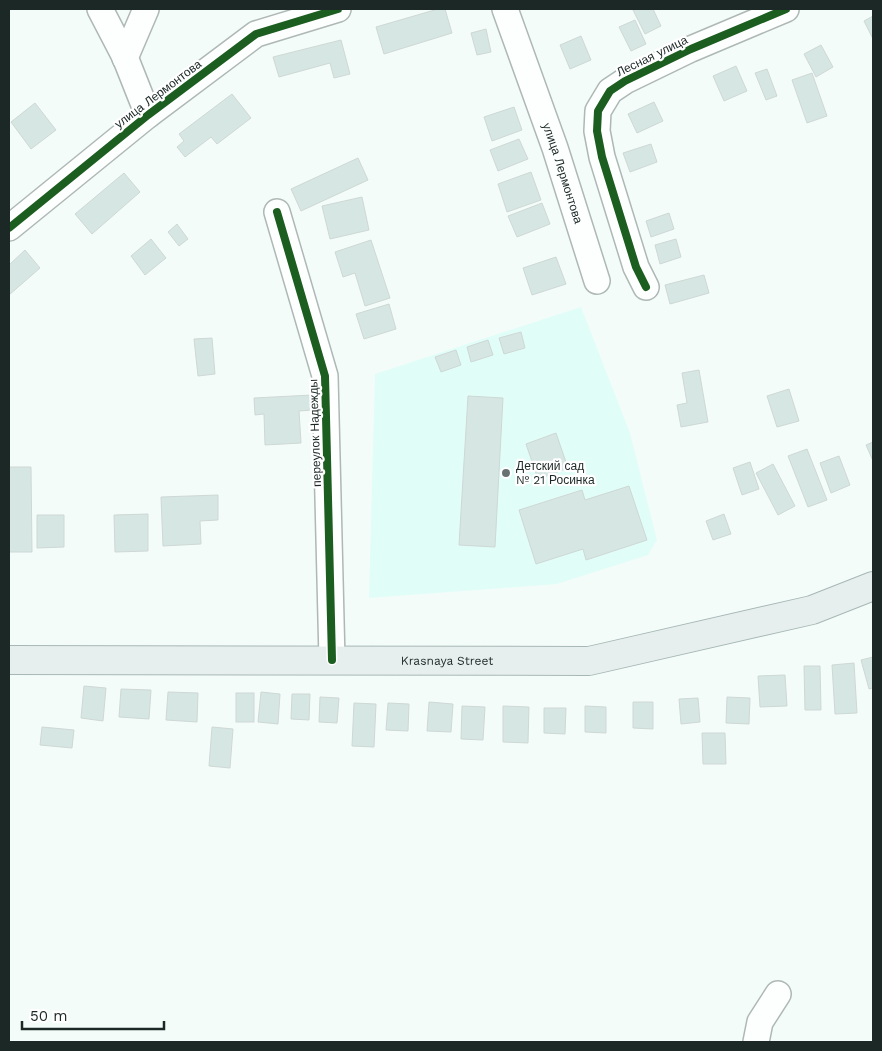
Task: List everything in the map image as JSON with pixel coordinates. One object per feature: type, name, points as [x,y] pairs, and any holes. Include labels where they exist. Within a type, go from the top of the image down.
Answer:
[{"type":"main road","name":"Krasnaya Street","points":[[9,660],[589,661],[812,610],[873,586]]},
{"type":"street","points":[[100,9],[125,58],[148,114]]},
{"type":"street","points":[[125,58],[146,9]]},
{"type":"street","name":"улица Лермонтова","points":[[9,228],[148,114],[256,34],[338,9]]},
{"type":"street","name":"улица Лермонтова","points":[[505,9],[555,148],[597,281]]},
{"type":"street","name":"Лесная улица","points":[[646,287],[636,268],[602,157],[596,131],[598,111],[610,90],[625,81],[691,49],[786,9]]},
{"type":"street","name":"переулок Надежды","points":[[277,212],[325,376],[332,660]]},
{"type":"street","points":[[756,1042],[760,1022],[778,994]]},
{"type":"shaded area","name":"Детский сад № 21 Росинка","points":[[581,307],[630,433],[657,540],[648,555],[557,584],[369,598],[375,374]]},
{"type":"building","points":[[438,9],[445,9],[452,33],[384,54],[376,27]]},
{"type":"building","points":[[653,9],[661,26],[645,34],[633,10]]},
{"type":"building","points":[[873,16],[873,39],[864,21]]},
{"type":"building","points":[[635,20],[646,44],[631,51],[619,27]]},
{"type":"building","points":[[486,29],[491,52],[477,55],[471,33]]},
{"type":"building","points":[[581,36],[591,60],[570,69],[560,45]]},
{"type":"building","points":[[341,40],[350,74],[334,78],[330,63],[279,77],[273,57]]},
{"type":"building","points":[[821,45],[833,67],[816,77],[804,54]]},
{"type":"building","points":[[736,66],[747,91],[724,101],[713,76]]},
{"type":"building","points":[[767,69],[777,96],[766,100],[755,73]]},
{"type":"building","points":[[812,73],[827,116],[807,123],[792,80]]},
{"type":"building","points":[[232,94],[251,118],[217,144],[211,137],[185,157],[177,147],[184,141],[179,134]]},
{"type":"building","points":[[654,102],[663,121],[637,133],[628,114]]},
{"type":"building","points":[[35,103],[56,130],[31,149],[11,122]]},
{"type":"building","points":[[514,107],[522,130],[492,141],[484,117]]},
{"type":"building","points":[[519,139],[528,159],[498,171],[490,150]]},
{"type":"building","points":[[651,144],[657,162],[630,172],[623,153]]},
{"type":"building","points":[[358,158],[368,180],[301,211],[291,189]]},
{"type":"building","points":[[531,172],[541,200],[507,212],[498,184]]},
{"type":"building","points":[[124,173],[140,192],[92,234],[75,214]]},
{"type":"building","points":[[362,197],[369,230],[330,239],[322,206]]},
{"type":"building","points":[[542,203],[550,224],[517,237],[508,216]]},
{"type":"building","points":[[669,213],[674,229],[651,237],[646,221]]},
{"type":"building","points":[[177,224],[188,239],[179,246],[168,232]]},
{"type":"building","points":[[151,239],[166,258],[145,275],[131,256]]},
{"type":"building","points":[[676,239],[681,257],[660,264],[655,245]]},
{"type":"building","points":[[371,240],[390,298],[365,306],[355,273],[343,277],[335,252]]},
{"type":"building","points":[[25,250],[40,268],[9,295],[9,265]]},
{"type":"building","points":[[556,257],[566,284],[532,295],[523,268]]},
{"type":"building","points":[[704,275],[709,293],[670,304],[665,285]]},
{"type":"building","points":[[389,304],[396,329],[364,339],[356,314]]},
{"type":"building","points":[[521,332],[525,348],[504,354],[499,338]]},
{"type":"building","points":[[212,338],[215,374],[198,376],[194,339]]},
{"type":"building","points":[[488,340],[493,355],[471,362],[467,347]]},
{"type":"building","points":[[456,350],[461,365],[441,372],[435,357]]},
{"type":"building","points":[[699,370],[708,422],[681,427],[677,405],[687,403],[682,373]]},
{"type":"building","points":[[789,389],[799,421],[777,427],[767,396]]},
{"type":"building","points":[[312,395],[313,410],[299,411],[301,443],[265,445],[264,414],[255,415],[254,398]]},
{"type":"building","points":[[468,396],[503,398],[495,547],[459,545]]},
{"type":"building","points":[[556,433],[568,468],[538,479],[526,444]]},
{"type":"building","points":[[873,442],[873,461],[866,445]]},
{"type":"building","points":[[807,449],[827,500],[808,507],[788,456]]},
{"type":"building","points":[[839,456],[850,485],[831,493],[820,463]]},
{"type":"building","points":[[750,462],[759,489],[742,495],[733,468]]},
{"type":"building","points":[[773,464],[795,506],[778,515],[756,473]]},
{"type":"building","points":[[9,467],[31,467],[32,552],[9,552]]},
{"type":"building","points":[[629,486],[647,540],[586,560],[583,549],[536,564],[519,510],[582,490],[585,500]]},
{"type":"building","points":[[218,495],[218,520],[200,521],[201,544],[163,546],[161,497]]},
{"type":"building","points":[[148,514],[148,551],[115,552],[114,515]]},
{"type":"building","points":[[724,514],[731,534],[713,540],[706,521]]},
{"type":"building","points":[[37,515],[64,515],[64,547],[37,548]]},
{"type":"building","points":[[873,657],[873,688],[869,689],[861,660]]},
{"type":"building","points":[[854,663],[857,713],[835,714],[832,665]]},
{"type":"building","points":[[804,666],[820,666],[821,710],[805,710]]},
{"type":"building","points":[[785,675],[787,706],[760,707],[758,676]]},
{"type":"building","points":[[84,686],[106,688],[103,721],[81,718]]},
{"type":"building","points":[[121,689],[151,690],[149,719],[119,717]]},
{"type":"building","points":[[168,692],[198,693],[197,722],[166,720]]},
{"type":"building","points":[[261,692],[280,694],[278,724],[258,722]]},
{"type":"building","points":[[236,693],[254,693],[254,722],[236,722]]},
{"type":"building","points":[[292,694],[310,694],[309,720],[291,719]]},
{"type":"building","points":[[320,697],[339,698],[337,723],[319,722]]},
{"type":"building","points":[[727,697],[750,698],[749,724],[726,723]]},
{"type":"building","points":[[698,698],[700,722],[681,724],[679,699]]},
{"type":"building","points":[[429,702],[453,704],[451,732],[427,731]]},
{"type":"building","points":[[633,702],[653,702],[653,729],[633,728]]},
{"type":"building","points":[[354,703],[376,704],[374,747],[352,746]]},
{"type":"building","points":[[388,703],[409,704],[408,731],[386,730]]},
{"type":"building","points":[[462,706],[485,707],[483,740],[461,739]]},
{"type":"building","points":[[503,706],[529,707],[528,743],[503,742]]},
{"type":"building","points":[[585,706],[606,707],[606,733],[585,732]]},
{"type":"building","points":[[544,708],[566,708],[565,734],[544,733]]},
{"type":"building","points":[[42,727],[74,730],[72,748],[40,745]]},
{"type":"building","points":[[212,727],[233,729],[230,768],[209,766]]},
{"type":"building","points":[[702,733],[725,733],[726,764],[703,764]]},
{"type":"cycle path","points":[[9,228],[148,115],[256,34],[338,9]]},
{"type":"cycle path","points":[[646,287],[636,267],[602,157],[597,131],[598,111],[610,91],[625,81],[691,49],[786,9]]},
{"type":"cycle path","points":[[277,212],[325,376],[332,660]]},
{"type":"place","name":"Детский сад № 21 Росинка","points":[[506,473]]}]
